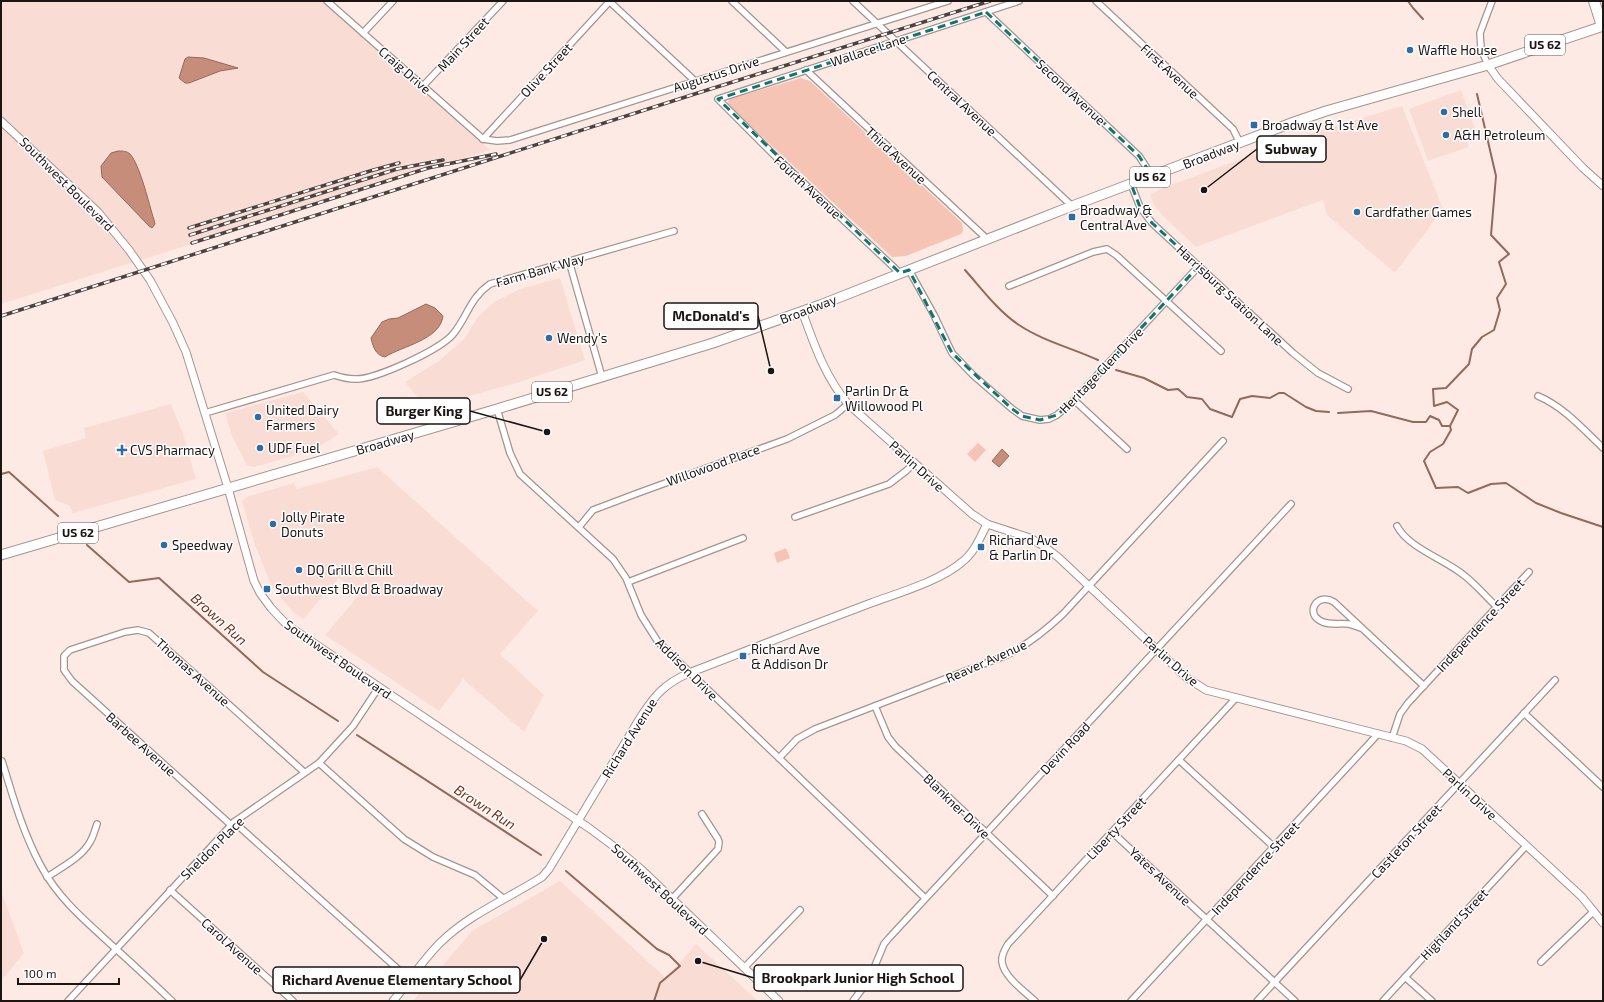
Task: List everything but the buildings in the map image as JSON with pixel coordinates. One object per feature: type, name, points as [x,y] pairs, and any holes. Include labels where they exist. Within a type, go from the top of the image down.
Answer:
[{"type":"highway","points":[[1594,1],[1603,25]]},
{"type":"main road","name":"Broadway","points":[[1,555],[497,409],[713,343],[802,311],[1072,206],[1322,112],[1488,65],[1603,25]]},
{"type":"street","name":"Craig Drive","points":[[327,1],[483,139]]},
{"type":"street","points":[[363,33],[393,1]]},
{"type":"street","name":"Main Street","points":[[423,86],[502,1]]},
{"type":"street","points":[[609,1],[695,81]]},
{"type":"street","name":"Olive Street","points":[[483,139],[609,1]]},
{"type":"street","points":[[732,1],[786,52]]},
{"type":"street","name":"Central Avenue","points":[[853,1],[1072,206]]},
{"type":"street","name":"Augustus Drive","points":[[483,139],[497,141],[510,140],[948,1]]},
{"type":"street","name":"Wallace Lane","points":[[718,99],[1019,1]]},
{"type":"street","name":"First Avenue","points":[[1096,1],[1233,130],[1240,143]]},
{"type":"street","points":[[1492,1],[1480,33],[1481,49],[1488,65],[1498,78],[1583,168],[1603,186]]},
{"type":"street","name":"Second Avenue","points":[[986,12],[1139,156],[1152,176]]},
{"type":"street","name":"Third Avenue","points":[[806,70],[987,240]]},
{"type":"street","name":"Fourth Avenue","points":[[718,99],[777,158],[900,273]]},
{"type":"street","name":"Southwest Boulevard","points":[[1,121],[98,212],[130,250],[150,280],[173,322],[186,352],[228,488],[250,570],[264,599],[287,625],[579,822],[626,856],[779,1001]]},
{"type":"street","name":"Harrisburg Station Lane","points":[[1131,184],[1145,215],[1303,361],[1318,373],[1348,389]]},
{"type":"street","name":"Farm Bank Way","points":[[205,413],[334,375],[355,380],[366,378],[397,367],[448,339],[455,332],[478,294],[490,284],[674,231]]},
{"type":"street","points":[[1009,286],[1093,252],[1107,249],[1116,255],[1221,351]]},
{"type":"street","points":[[569,261],[602,377]]},
{"type":"street","name":"Heritage Glen Drive","points":[[909,270],[934,315],[952,353],[1011,408],[1022,416],[1040,420],[1049,419],[1057,415],[1074,400],[1199,266]]},
{"type":"street","name":"Parlin Drive","points":[[802,311],[817,353],[834,385],[848,404],[956,501],[987,524],[1018,533],[1042,545],[1058,557],[1088,587],[1156,649],[1196,684],[1206,690],[1406,741],[1422,749],[1582,897],[1603,922]]},
{"type":"street","points":[[1538,396],[1547,400],[1564,412],[1603,448]]},
{"type":"street","points":[[1074,400],[1127,449]]},
{"type":"street","name":"Willowood Place","points":[[579,527],[593,510],[638,492],[787,439],[835,415],[848,404]]},
{"type":"street","name":"Addison Drive","points":[[497,409],[510,453],[520,474],[614,559],[628,582],[648,629],[658,642],[925,898]]},
{"type":"street","name":"Reaver Avenue","points":[[779,758],[794,742],[815,729],[1007,655],[1028,644],[1046,631],[1223,441]]},
{"type":"street","points":[[795,517],[889,484],[914,463]]},
{"type":"street","name":"Devin Road","points":[[853,1001],[869,980],[884,944],[985,833],[1291,504]]},
{"type":"street","name":"Richard Avenue","points":[[393,1001],[429,955],[451,933],[469,920],[542,876],[549,869],[579,822],[640,718],[655,695],[669,683],[689,673],[950,571],[968,556],[976,545],[987,524]]},
{"type":"street","points":[[1397,526],[1402,535],[1410,542],[1462,574],[1497,607]]},
{"type":"street","points":[[628,582],[742,538]]},
{"type":"street","name":"Independence Street","points":[[1392,738],[1400,714],[1529,572]]},
{"type":"street","points":[[1361,628],[1349,624],[1320,622],[1314,617],[1313,611],[1315,605],[1318,600],[1324,598],[1334,602],[1424,686]]},
{"type":"street","name":"Thomas Avenue","points":[[64,656],[70,650],[125,632],[138,630],[149,633],[304,772]]},
{"type":"street","name":"Barbee Avenue","points":[[64,656],[64,670],[72,681],[410,980]]},
{"type":"street","name":"Castleton Street","points":[[1257,1001],[1555,680]]},
{"type":"street","name":"Sheldon Place","points":[[68,1001],[233,823],[318,763],[353,726],[379,687]]},
{"type":"street","name":"Liberty Street","points":[[1034,1001],[1005,970],[1002,961],[1003,952],[1008,944],[1236,698]]},
{"type":"street","name":"Blankner Drive","points":[[875,706],[888,737],[895,746],[1052,896]]},
{"type":"street","points":[[1524,713],[1603,787]]},
{"type":"street","name":"Independence Street","points":[[1131,1001],[1378,734]]},
{"type":"street","points":[[1179,760],[1274,847]]},
{"type":"street","points":[[2,761],[26,836],[47,877],[72,908],[172,1001]]},
{"type":"street","points":[[318,763],[404,839],[433,857],[475,875],[504,899]]},
{"type":"street","points":[[672,899],[718,849],[718,839],[702,814]]},
{"type":"street","points":[[47,877],[74,859],[86,847],[90,842],[98,824]]},
{"type":"street","name":"Yates Avenue","points":[[1112,832],[1295,1001]]},
{"type":"street","name":"Highland Street","points":[[1383,1001],[1526,846]]},
{"type":"street","name":"Carol Avenue","points":[[170,890],[293,1001]]},
{"type":"street","points":[[744,968],[800,910]]},
{"type":"street","points":[[1541,962],[1594,911]]},
{"type":"street","points":[[1405,976],[1432,1001]]},
{"type":"highlighted area","points":[[986,12],[1139,156],[1152,176],[1131,184],[1140,207],[1152,223],[1199,266],[1071,403],[1057,415],[1040,420],[1022,416],[1011,408],[952,353],[909,270],[900,273],[718,99]]},
{"type":"shaded area","points":[[1,1],[324,1],[490,150],[1,304]]},
{"type":"shaded area","points":[[188,57],[204,58],[238,68],[220,71],[189,83],[185,83],[179,78],[185,59]]},
{"type":"shaded area","points":[[801,78],[810,81],[962,223],[963,231],[961,234],[906,256],[892,257],[731,108],[728,103],[729,99]]},
{"type":"shaded area","points":[[1461,90],[1475,129],[1464,133],[1469,147],[1428,161],[1409,109]]},
{"type":"shaded area","points":[[1402,106],[1443,209],[1395,273],[1327,215],[1323,200],[1196,247],[1162,215],[1154,205],[1150,195],[1160,189],[1306,135]]},
{"type":"shaded area","points":[[118,151],[129,153],[134,159],[144,185],[155,224],[152,228],[102,177],[101,166],[111,153]]},
{"type":"shaded area","points":[[560,278],[585,360],[516,383],[473,395],[432,415],[405,382],[439,361],[464,339],[478,317],[494,302],[520,289]]},
{"type":"shaded area","points":[[426,304],[435,308],[443,316],[435,331],[428,337],[385,357],[379,354],[374,347],[371,338],[382,322],[389,319],[398,318]]},
{"type":"shaded area","points":[[303,392],[339,434],[314,450],[254,467],[247,465],[232,436],[225,413]]},
{"type":"shaded area","points":[[171,404],[183,434],[196,479],[73,513],[70,506],[55,500],[43,451],[86,438],[84,428]]},
{"type":"shaded area","points":[[978,443],[986,450],[975,462],[967,454]]},
{"type":"shaded area","points":[[1002,449],[1009,456],[999,467],[992,461]]},
{"type":"shaded area","points":[[377,467],[538,611],[500,654],[544,695],[524,732],[463,679],[439,711],[325,635],[359,595],[339,578],[303,619],[293,612],[272,587],[255,545],[242,501],[249,496],[294,483],[297,489]]},
{"type":"shaded area","points":[[786,548],[790,558],[777,563],[774,553]]},
{"type":"shaded area","points":[[560,881],[666,978],[696,944],[758,1001],[413,1001],[472,931]]},
{"type":"shaded area","points":[[1,891],[24,953],[1,981]]},
{"type":"waterway","points":[[1408,1],[1423,19]]},
{"type":"waterway","points":[[1477,94],[1496,176],[1491,235],[1509,254],[1499,262],[1506,284],[1497,298],[1500,310],[1494,330],[1482,337],[1472,349],[1469,364],[1446,388],[1433,389],[1434,406],[1447,402],[1458,410],[1450,426],[1451,430],[1443,444],[1430,452],[1424,461],[1436,488],[1458,487],[1468,493],[1491,484],[1506,483],[1536,503],[1603,527]]},
{"type":"waterway","points":[[965,270],[997,306],[1019,325],[1048,340],[1098,360]]},
{"type":"waterway","points":[[1116,370],[1144,378],[1168,390],[1178,389],[1187,397],[1202,399],[1210,409],[1232,417],[1240,399],[1252,396],[1270,398],[1279,393],[1284,393],[1306,407],[1316,411],[1329,412]]},
{"type":"waterway","points":[[1338,413],[1371,411],[1413,422],[1426,422],[1430,416],[1439,420],[1442,426],[1449,426]]},
{"type":"waterway","name":"Brown Run","points":[[1,474],[9,472],[58,516]]},
{"type":"waterway","name":"Brown Run","points":[[87,545],[129,582],[159,578],[263,672],[338,721]]},
{"type":"waterway","name":"Brown Run","points":[[357,735],[541,855]]},
{"type":"waterway","name":"Brown Run","points":[[566,871],[657,949],[669,955],[680,966],[660,983],[654,1001]]},
{"type":"railway","points":[[1,316],[990,1]]},
{"type":"railway","points":[[192,243],[428,168],[496,154]]},
{"type":"railway","points":[[190,235],[397,169],[443,160]]},
{"type":"railway","points":[[189,228],[399,163]]},
{"type":"place","name":"Waffle House","points":[[1410,50]]},
{"type":"place","name":"Shell","points":[[1444,112]]},
{"type":"place","name":"Broadway & 1st Ave","points":[[1254,125]]},
{"type":"place","name":"A&H Petroleum","points":[[1446,135]]},
{"type":"place","name":"Subway","points":[[1204,190]]},
{"type":"place","name":"Cardfather Games","points":[[1357,212]]},
{"type":"place","name":"Broadway & Central Ave","points":[[1072,217]]},
{"type":"place","name":"Wendy's","points":[[549,338]]},
{"type":"place","name":"McDonald's","points":[[771,371]]},
{"type":"place","name":"Parlin Dr & Willowood Pl","points":[[837,398]]},
{"type":"place","name":"United Dairy Farmers","points":[[258,417]]},
{"type":"place","name":"Burger King","points":[[547,432]]},
{"type":"place","name":"UDF Fuel","points":[[260,448]]},
{"type":"place","name":"CVS Pharmacy","points":[[122,450]]},
{"type":"place","name":"Jolly Pirate Donuts","points":[[273,524]]},
{"type":"place","name":"Speedway","points":[[164,545]]},
{"type":"place","name":"Richard Ave & Parlin Dr","points":[[981,547]]},
{"type":"place","name":"DQ Grill & Chill","points":[[299,570]]},
{"type":"place","name":"Southwest Blvd & Broadway","points":[[267,589]]},
{"type":"place","name":"Richard Ave & Addison Dr","points":[[743,656]]},
{"type":"place","name":"Richard Avenue Elementary School","points":[[544,939]]},
{"type":"place","name":"Brookpark Junior High School","points":[[698,961]]}]
